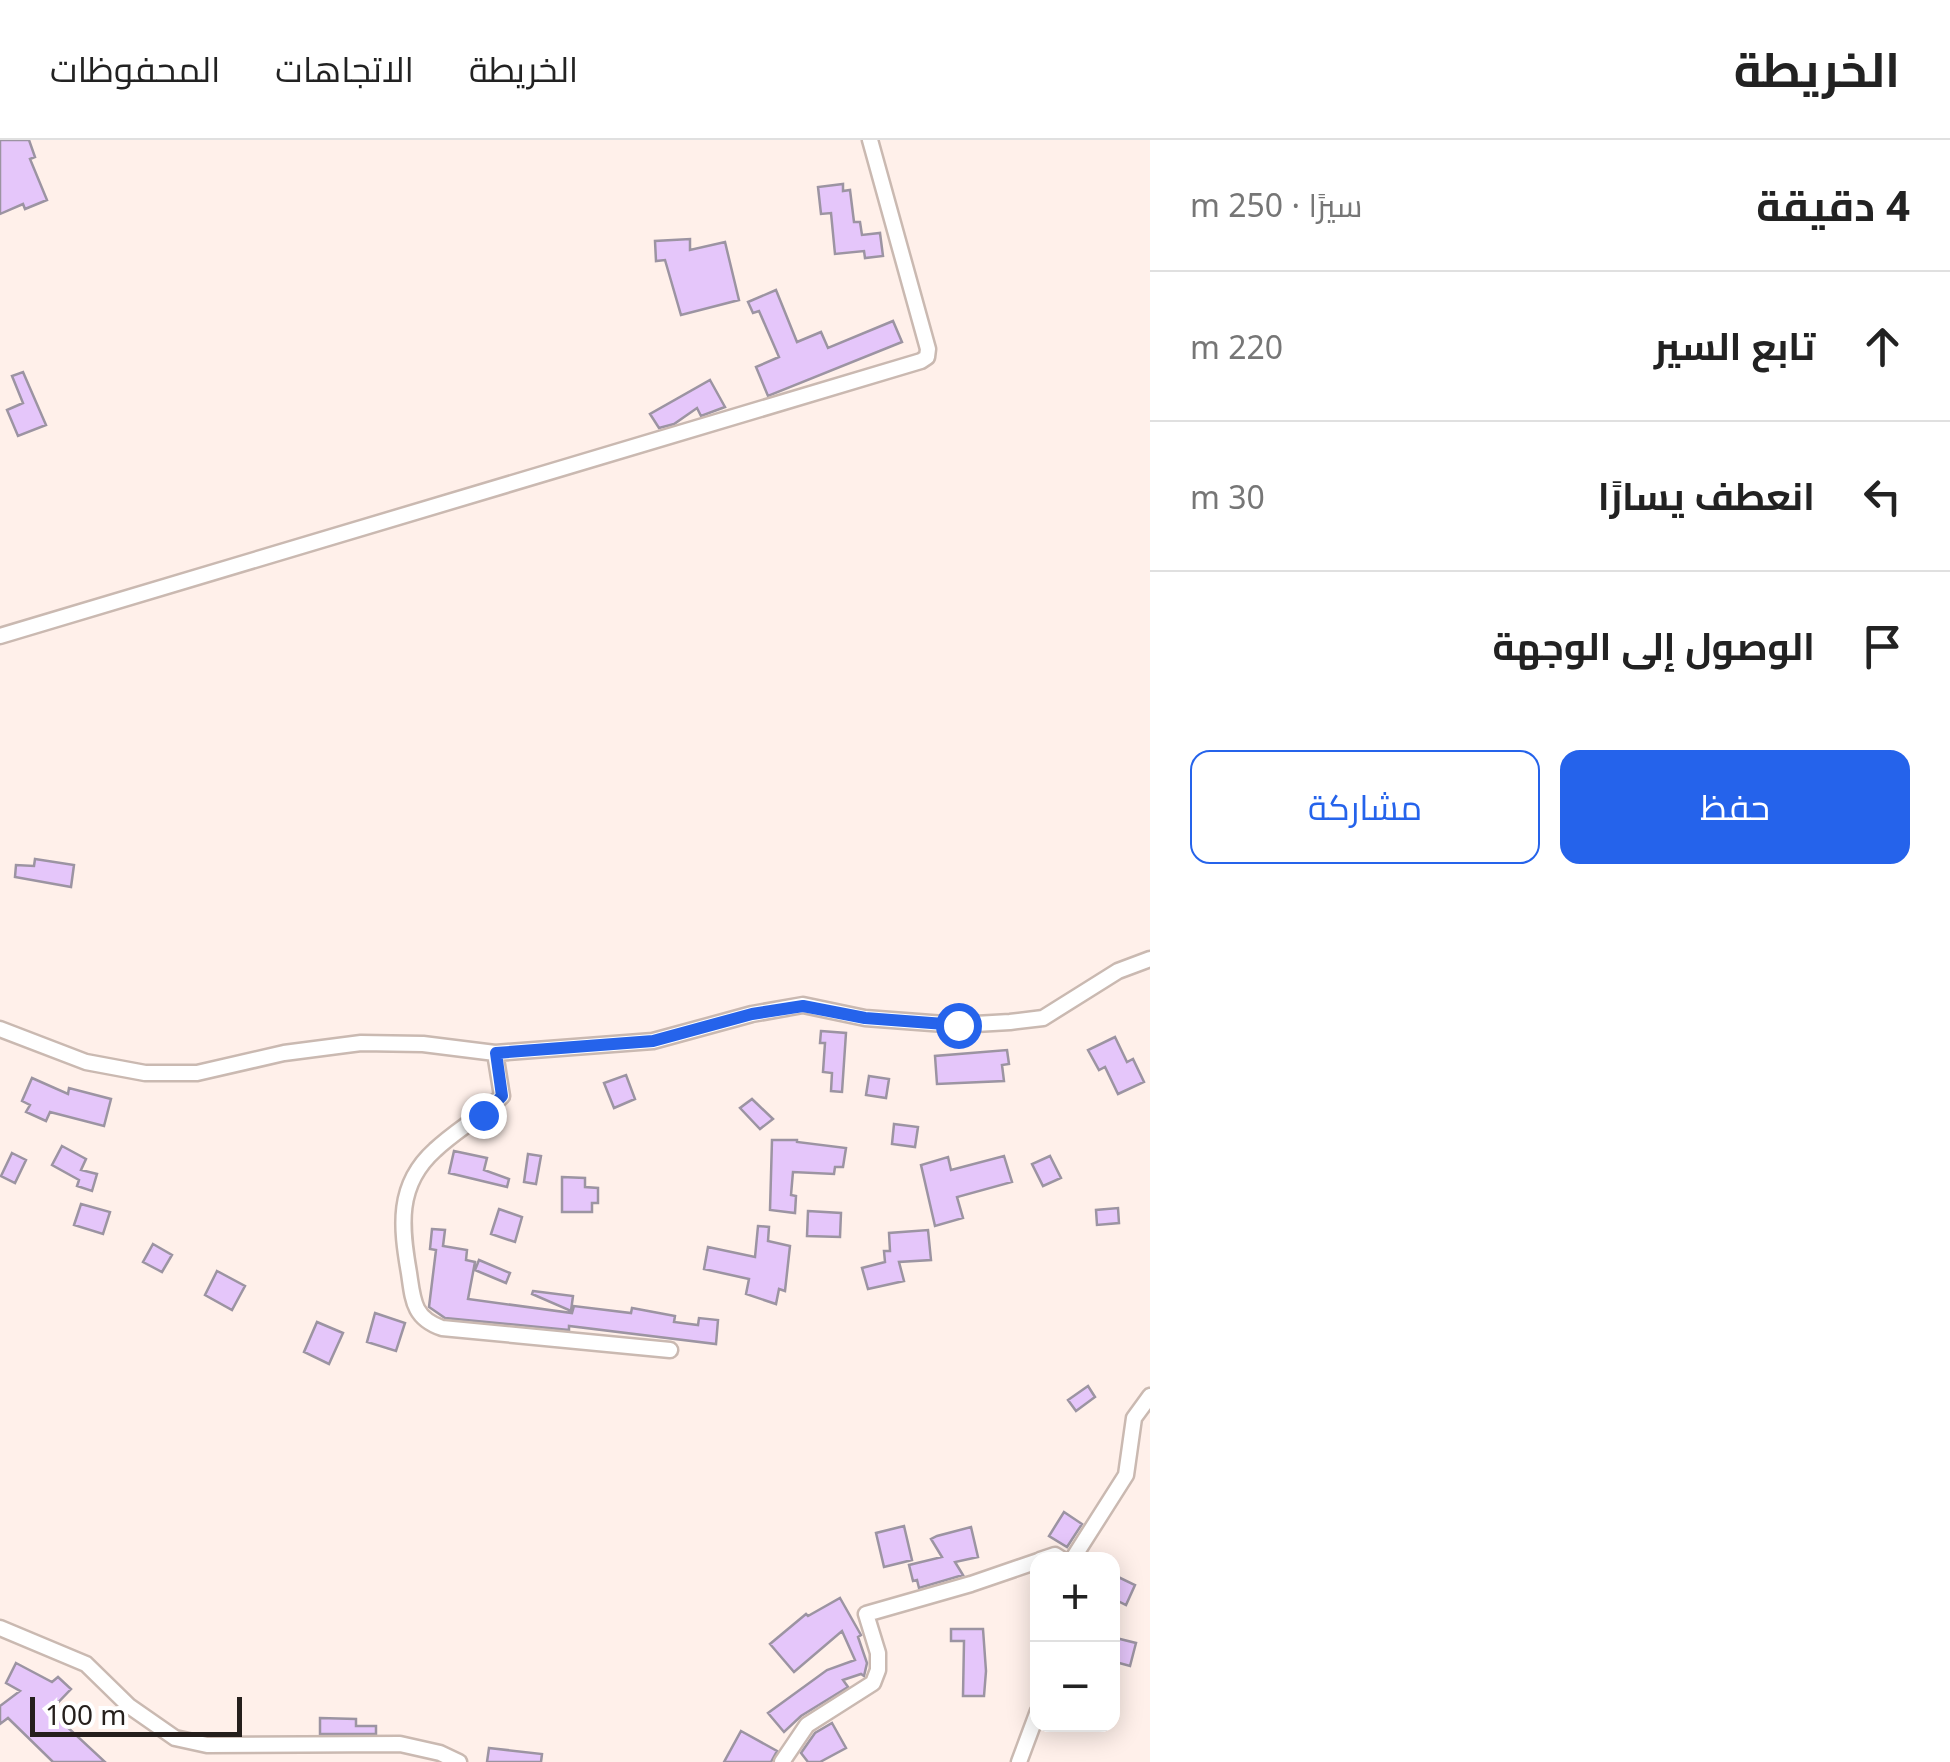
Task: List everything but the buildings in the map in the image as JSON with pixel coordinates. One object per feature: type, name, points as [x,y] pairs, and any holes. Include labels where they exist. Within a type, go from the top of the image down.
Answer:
[{"type":"street","points":[[0,636],[921,361],[927,357],[928,349],[870,140]]},
{"type":"street","points":[[0,1029],[86,1062],[145,1073],[197,1073],[284,1053],[361,1043],[423,1044],[496,1053],[653,1041],[752,1014],[803,1006],[865,1018],[958,1025],[1043,1018],[1118,971],[1150,959]]},
{"type":"street","points":[[496,1053],[502,1096],[483,1115],[433,1150],[416,1174],[403,1204],[401,1228],[414,1304],[425,1322],[442,1328],[670,1350]]},
{"type":"street","points":[[1077,1552],[1126,1475],[1134,1418],[1150,1396]]},
{"type":"street","points":[[782,1762],[807,1725],[873,1683],[878,1654],[866,1614],[1030,1563]]},
{"type":"street","points":[[0,1628],[86,1664],[129,1706],[175,1738],[207,1745],[400,1744],[440,1753],[458,1762]]},
{"type":"street","points":[[1019,1762],[1030,1732]]},
{"type":"route","points":[[483,1115],[502,1096],[496,1053],[653,1041],[752,1014],[803,1006],[865,1018],[958,1025]]}]
